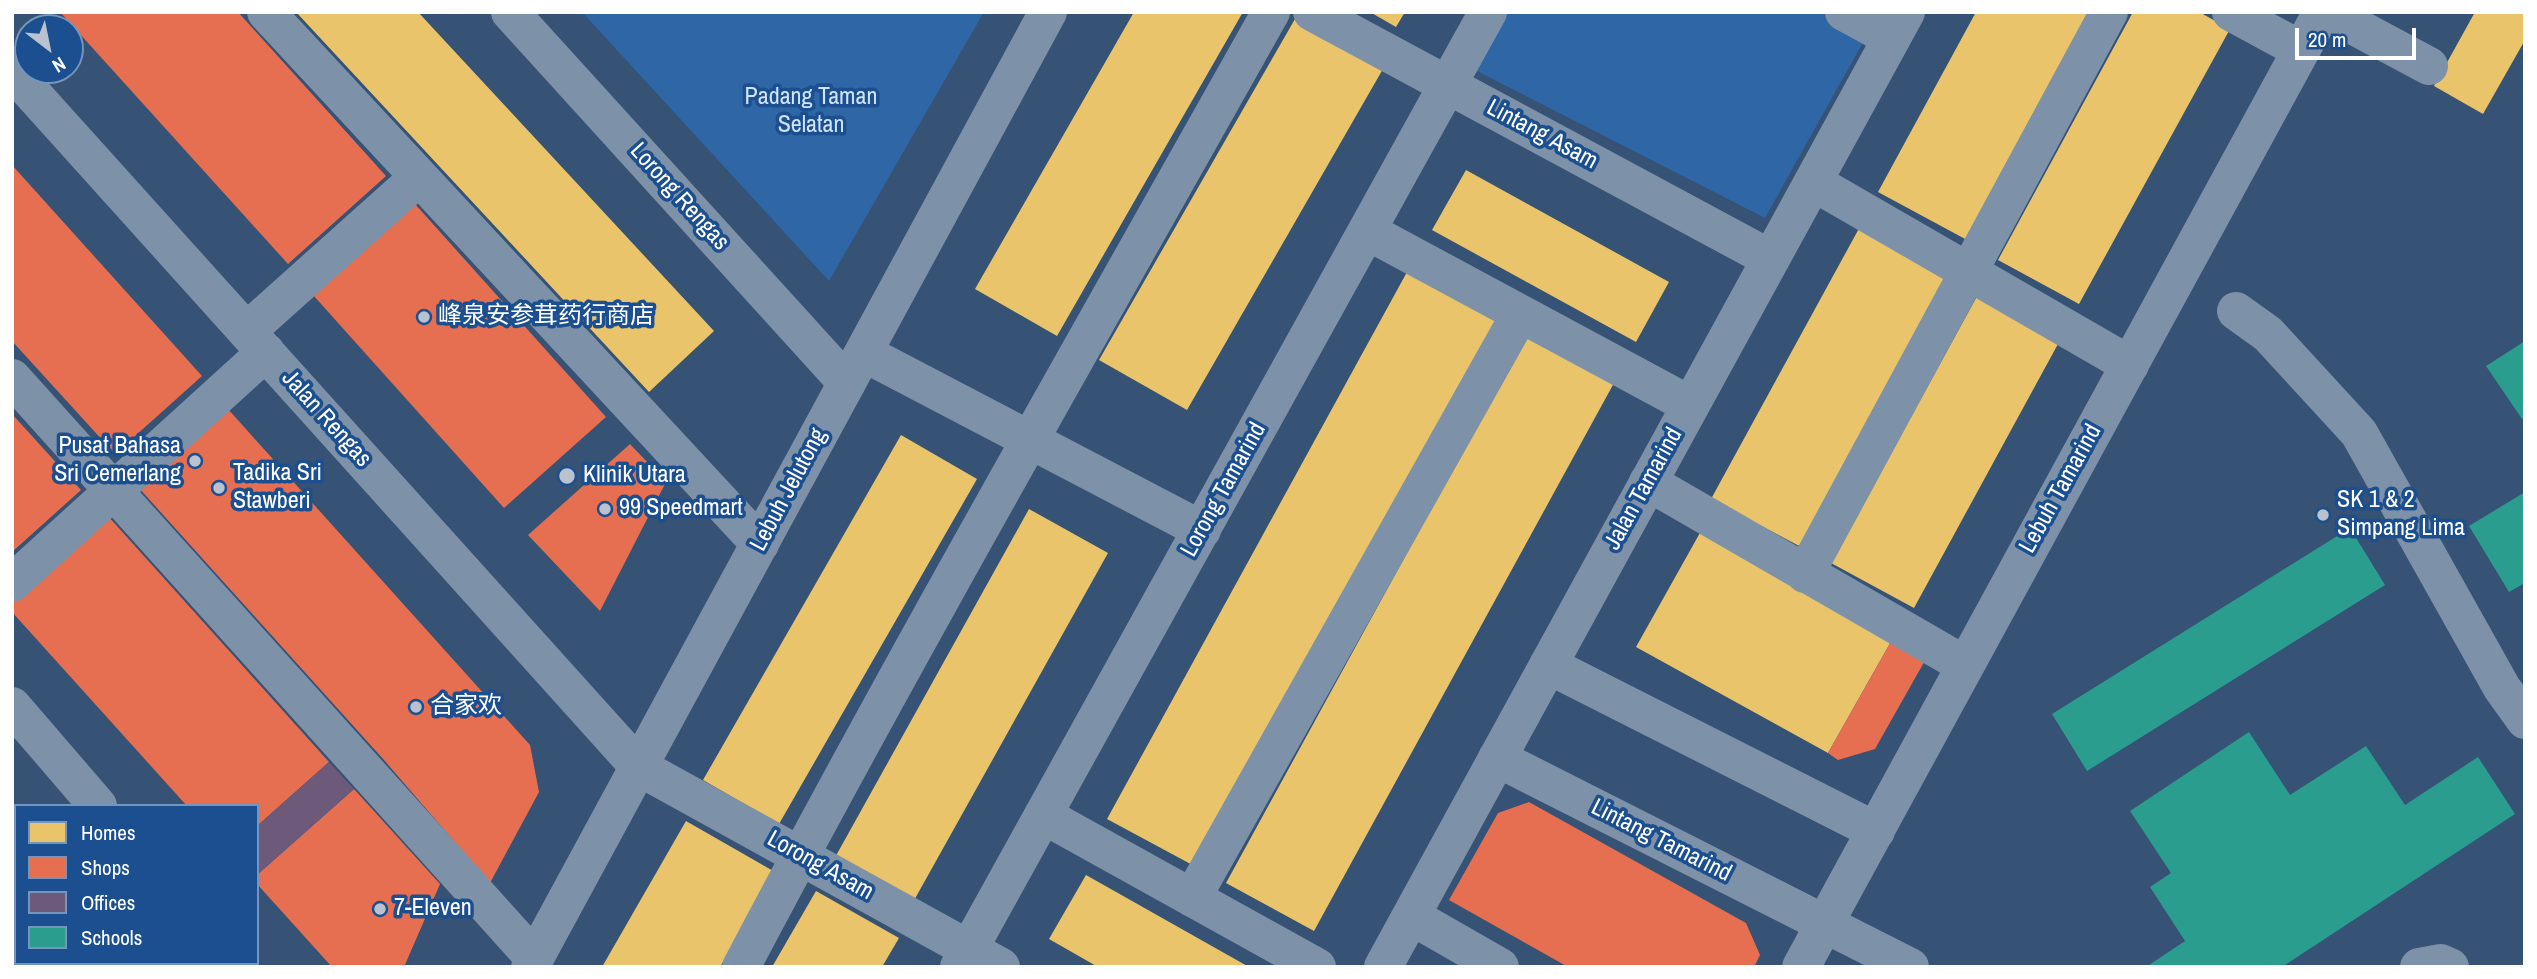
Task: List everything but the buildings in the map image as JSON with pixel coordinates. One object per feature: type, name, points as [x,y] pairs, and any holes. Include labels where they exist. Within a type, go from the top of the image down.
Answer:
[{"type":"street","points":[[266,12],[760,544]]},
{"type":"street","name":"Lorong Rengas","points":[[510,12],[855,368]]},
{"type":"street","name":"Lebuh Jelutong","points":[[532,963],[1048,12]]},
{"type":"street","points":[[741,967],[800,855],[1030,440],[1271,12]]},
{"type":"street","name":"Lintang Asam","points":[[1312,12],[1771,259]]},
{"type":"street","name":"Lorong Tamarind","points":[[977,961],[1043,815],[1488,12]]},
{"type":"street","points":[[1844,12],[1899,25]]},
{"type":"street","points":[[1805,574],[2109,12]]},
{"type":"street","points":[[2231,12],[2301,50]]},
{"type":"street","name":"Lebuh Tamarind","points":[[1801,967],[2322,12]]},
{"type":"street","points":[[2328,12],[2429,66]]},
{"type":"street","name":"Jalan Tamarind","points":[[1383,967],[1899,25]]},
{"type":"street","name":"Jalan Rengas","points":[[12,71],[639,767]]},
{"type":"street","points":[[12,583],[115,490],[419,177]]},
{"type":"street","points":[[1813,182],[2130,365]]},
{"type":"street","points":[[1367,231],[1690,405]]},
{"type":"street","points":[[2236,311],[2268,334],[2359,433],[2496,676],[2525,720]]},
{"type":"street","points":[[1192,898],[1520,314]]},
{"type":"street","points":[[855,368],[1030,440],[1202,530]]},
{"type":"street","points":[[12,378],[115,490],[532,963]]},
{"type":"street","points":[[1648,482],[1965,665]]},
{"type":"street","points":[[1548,665],[1876,831]]},
{"type":"street","points":[[12,706],[96,804]]},
{"type":"street","name":"Lintang Tamarind","points":[[1497,758],[1910,967]]},
{"type":"street","name":"Lorong Asam","points":[[639,767],[800,855],[977,961]]},
{"type":"street","points":[[1043,815],[1317,967]]},
{"type":"street","points":[[1411,916],[1500,967]]},
{"type":"street","points":[[2419,967],[2441,963],[2450,967]]},
{"type":"green space","name":"Padang Taman Selatan","points":[[582,12],[984,12],[829,281]]},
{"type":"green space","points":[[1506,12],[1820,12],[1866,37],[1765,218],[1475,70]]},
{"type":"place","name":"峰泉安参茸药行商店","points":[[424,317]]},
{"type":"place","name":"Pusat Bahasa Sri Cemerlang","points":[[195,461]]},
{"type":"place","name":"Klinik Utara","points":[[567,476]]},
{"type":"place","name":"Tadika Sri Stawberi","points":[[219,488]]},
{"type":"place","name":"99 Speedmart","points":[[605,509]]},
{"type":"place","name":"SK 1 & 2 Simpang Lima","points":[[2323,515]]},
{"type":"place","name":"合家欢","points":[[416,707]]},
{"type":"place","name":"7-Eleven","points":[[380,909]]}]
